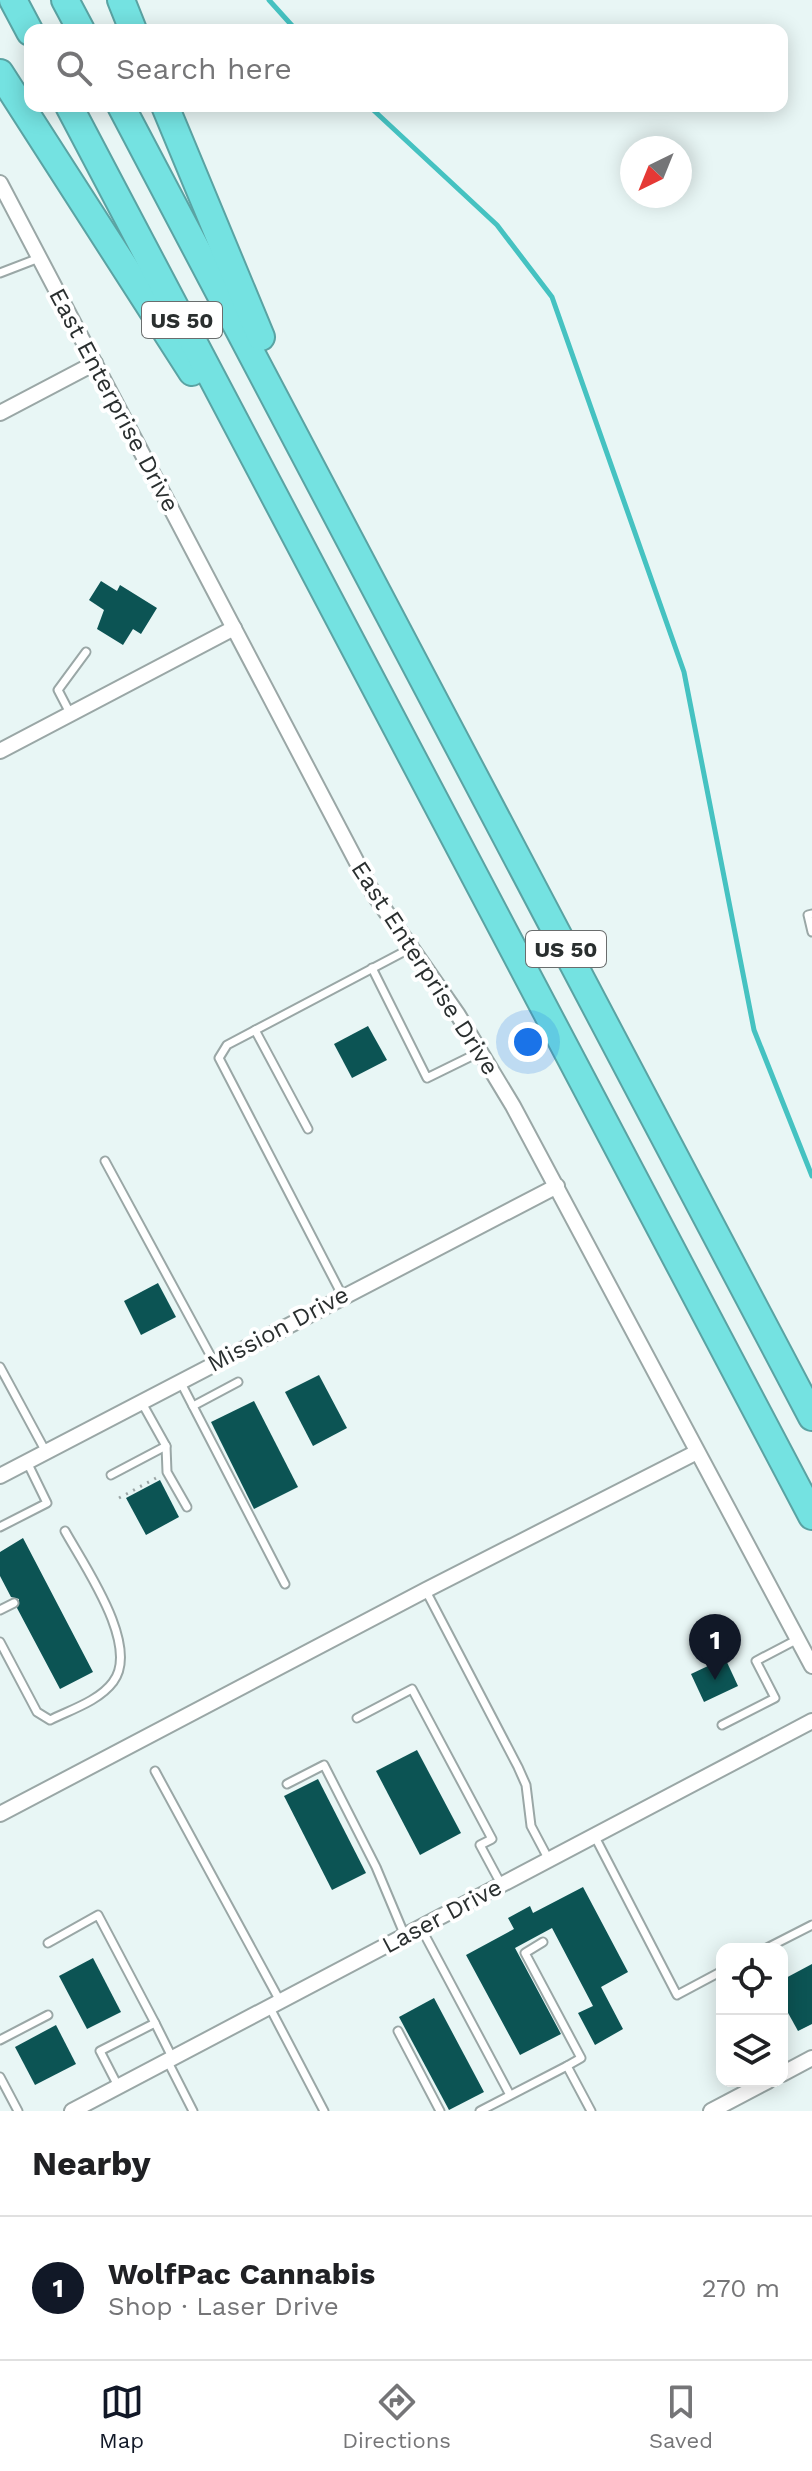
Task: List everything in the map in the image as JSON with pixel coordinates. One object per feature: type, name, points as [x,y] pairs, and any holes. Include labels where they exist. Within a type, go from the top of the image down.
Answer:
[{"type":"highway","points":[[13,0],[26,24]]},
{"type":"highway","points":[[65,0],[78,24]]},
{"type":"highway","points":[[121,0],[131,24]]},
{"type":"highway","points":[[0,73],[24,111]]},
{"type":"highway","points":[[25,112],[295,534]]},
{"type":"highway","name":"US 50","points":[[72,112],[812,1516]]},
{"type":"highway","name":"US 50","points":[[124,112],[812,1417]]},
{"type":"highway","points":[[167,112],[320,481]]},
{"type":"street","name":"East Enterprise Drive","points":[[0,183],[373,893],[480,1052],[557,1186],[695,1453],[812,1666]]},
{"type":"street","points":[[0,413],[95,363]]},
{"type":"street","points":[[0,751],[234,628]]},
{"type":"street","name":"Mission Drive","points":[[0,1476],[342,1295],[557,1186]]},
{"type":"street","points":[[0,1814],[426,1590],[695,1453]]},
{"type":"street","name":"Laser Drive","points":[[79,2109],[812,1721]]},
{"type":"street","points":[[788,2071],[812,2058]]},
{"type":"street","points":[[711,2111],[757,2087]]},
{"type":"lane","points":[[0,273],[39,258]]},
{"type":"lane","points":[[71,715],[58,690],[86,652]]},
{"type":"lane","points":[[812,914],[808,915],[812,932]]},
{"type":"lane","points":[[342,1295],[223,1069],[221,1051],[411,948]]},
{"type":"lane","points":[[372,968],[427,1078],[480,1052]]},
{"type":"lane","points":[[255,1030],[308,1129]]},
{"type":"lane","points":[[105,1161],[214,1362]]},
{"type":"lane","points":[[0,1367],[46,1452]]},
{"type":"lane","points":[[180,1381],[285,1584]]},
{"type":"lane","points":[[193,1406],[238,1382]]},
{"type":"lane","points":[[141,1401],[166,1446],[164,1462],[167,1472],[187,1507]]},
{"type":"lane","points":[[111,1475],[166,1446]]},
{"type":"lane","points":[[0,1527],[47,1503],[27,1462]]},
{"type":"lane","points":[[0,1642],[37,1712],[50,1720],[103,1692],[115,1680],[120,1641],[112,1616],[65,1531]]},
{"type":"lane","points":[[426,1590],[518,1767],[526,1785],[531,1826],[549,1860]]},
{"type":"lane","points":[[0,1610],[14,1603]]},
{"type":"lane","points":[[722,1725],[775,1698],[756,1661],[798,1639]]},
{"type":"lane","points":[[357,1718],[412,1689],[492,1839],[480,1845],[502,1885]]},
{"type":"lane","points":[[287,1784],[324,1765],[376,1867],[405,1936]]},
{"type":"lane","points":[[155,1771],[275,2004],[324,2111]]},
{"type":"lane","points":[[594,1835],[677,1995],[716,1974]]},
{"type":"lane","points":[[48,1943],[98,1915],[155,2023],[193,2111]]},
{"type":"lane","points":[[777,1943],[812,1925]]},
{"type":"lane","points":[[421,1928],[510,2095]]},
{"type":"lane","points":[[480,2111],[581,2058],[525,1953],[543,1942]]},
{"type":"lane","points":[[0,2040],[48,2015]]},
{"type":"lane","points":[[118,2086],[100,2051],[155,2023]]},
{"type":"lane","points":[[398,2031],[440,2111]]},
{"type":"lane","points":[[567,2066],[591,2111]]},
{"type":"lane","points":[[0,2077],[18,2111]]},
{"type":"path","points":[[119,1498],[167,1472]]},
{"type":"building","points":[[101,581],[117,591],[120,585],[157,608],[141,634],[133,629],[123,645],[97,629],[104,610],[89,600]]},
{"type":"building","points":[[368,1026],[387,1060],[352,1078],[334,1044]]},
{"type":"building","points":[[158,1283],[176,1317],[141,1335],[124,1301]]},
{"type":"building","points":[[319,1375],[347,1428],[313,1446],[285,1392]]},
{"type":"building","points":[[254,1401],[298,1487],[254,1509],[211,1422]]},
{"type":"building","points":[[160,1480],[179,1517],[146,1535],[126,1498]]},
{"type":"building","points":[[23,1538],[93,1672],[60,1689],[17,1608],[19,1599],[11,1597],[0,1576],[0,1552]]},
{"type":"building","points":[[725,1658],[738,1686],[704,1702],[691,1674]]},
{"type":"building","points":[[417,1750],[461,1833],[420,1855],[376,1771]]},
{"type":"building","points":[[318,1779],[366,1873],[332,1890],[284,1796]]},
{"type":"building","points":[[583,1887],[628,1972],[601,1987],[623,2029],[595,2045],[578,2013],[593,2006],[552,1928],[515,1948],[561,2034],[520,2055],[466,1955],[514,1929],[508,1918],[530,1906],[533,1913]]},
{"type":"building","points":[[93,1958],[121,2012],[87,2029],[59,1976]]},
{"type":"building","points":[[812,1964],[812,2024],[798,2031],[788,2013],[788,1977]]},
{"type":"building","points":[[434,1998],[484,2092],[449,2110],[399,2017]]},
{"type":"building","points":[[56,2025],[76,2064],[35,2085],[15,2047]]},
{"type":"waterway","points":[[269,0],[291,24]]},
{"type":"waterway","points":[[375,112],[497,225],[552,297],[684,672],[754,1030],[812,1176]]},
{"type":"place","name":"WolfPac Cannabis","points":[[715,1680]]}]
